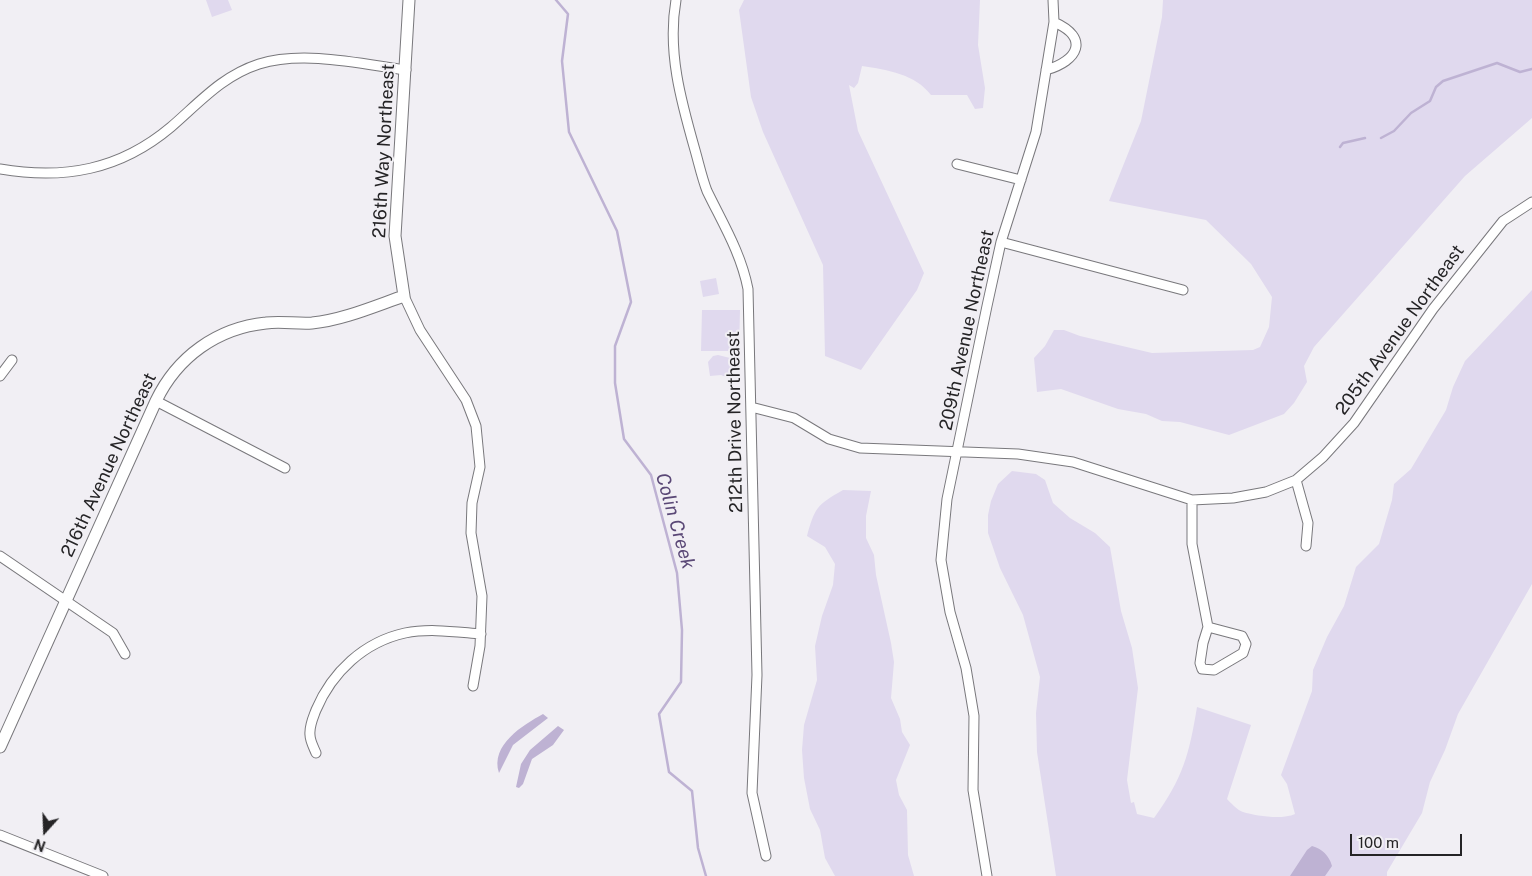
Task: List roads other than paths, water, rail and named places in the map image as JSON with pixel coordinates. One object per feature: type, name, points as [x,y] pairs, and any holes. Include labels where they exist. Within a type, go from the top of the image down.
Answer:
[{"type":"street","name":"216th Way Northeast","points":[[409,0],[395,236],[404,296],[420,330],[466,400],[476,426],[480,467],[472,503],[470,534],[482,596],[481,634],[473,686]]},
{"type":"street","name":"212th Drive Northeast","points":[[676,0],[672,25],[676,80],[706,189],[735,244],[744,268],[748,289],[757,675],[752,793],[766,856]]},
{"type":"street","name":"209th Avenue Northeast","points":[[987,876],[972,790],[974,716],[966,668],[950,612],[941,560],[947,499],[1001,242],[1036,132],[1054,22],[1053,0]]},
{"type":"street","points":[[1046,70],[1063,65],[1072,58],[1076,47],[1075,36],[1066,27],[1054,22]]},
{"type":"street","points":[[0,169],[29,174],[58,174],[95,168],[122,159],[146,146],[164,132],[222,81],[260,63],[301,58],[406,70]]},
{"type":"street","points":[[957,164],[1021,180]]},
{"type":"street","name":"205th Avenue Northeast","points":[[1192,500],[1232,498],[1266,492],[1296,480],[1323,457],[1354,423],[1433,309],[1502,221],[1532,202]]},
{"type":"street","points":[[1001,242],[1183,290]]},
{"type":"street","name":"216th Avenue Northeast","points":[[0,747],[156,401],[166,382],[189,355],[224,333],[238,328],[267,323],[312,323],[326,321],[404,296]]},
{"type":"street","points":[[0,376],[12,360]]},
{"type":"street","points":[[156,401],[285,468]]},
{"type":"street","points":[[752,408],[794,418],[829,439],[860,448],[1018,454],[1073,462],[1192,500],[1192,544],[1208,627],[1200,663],[1202,669],[1214,670],[1243,653],[1246,644],[1242,636],[1208,627]]},
{"type":"street","points":[[1296,480],[1308,524],[1306,546]]},
{"type":"street","points":[[0,556],[113,633],[124,654]]},
{"type":"street","points":[[316,753],[310,736],[311,722],[322,695],[343,667],[372,646],[404,633],[430,630],[481,634]]},
{"type":"street","points":[[0,835],[103,876]]},
{"type":"waterway","name":"Colin Creek","points":[[556,0],[568,14],[562,61],[569,132],[617,231],[631,302],[615,346],[615,383],[624,439],[651,475],[677,573],[682,630],[681,682],[659,714],[669,772],[692,791],[698,848],[706,876]]},
{"type":"waterway","points":[[1381,138],[1394,131],[1411,113],[1430,101],[1436,87],[1443,81],[1497,63],[1520,72],[1532,69]]},
{"type":"waterway","points":[[1340,147],[1343,143],[1365,138]]}]
